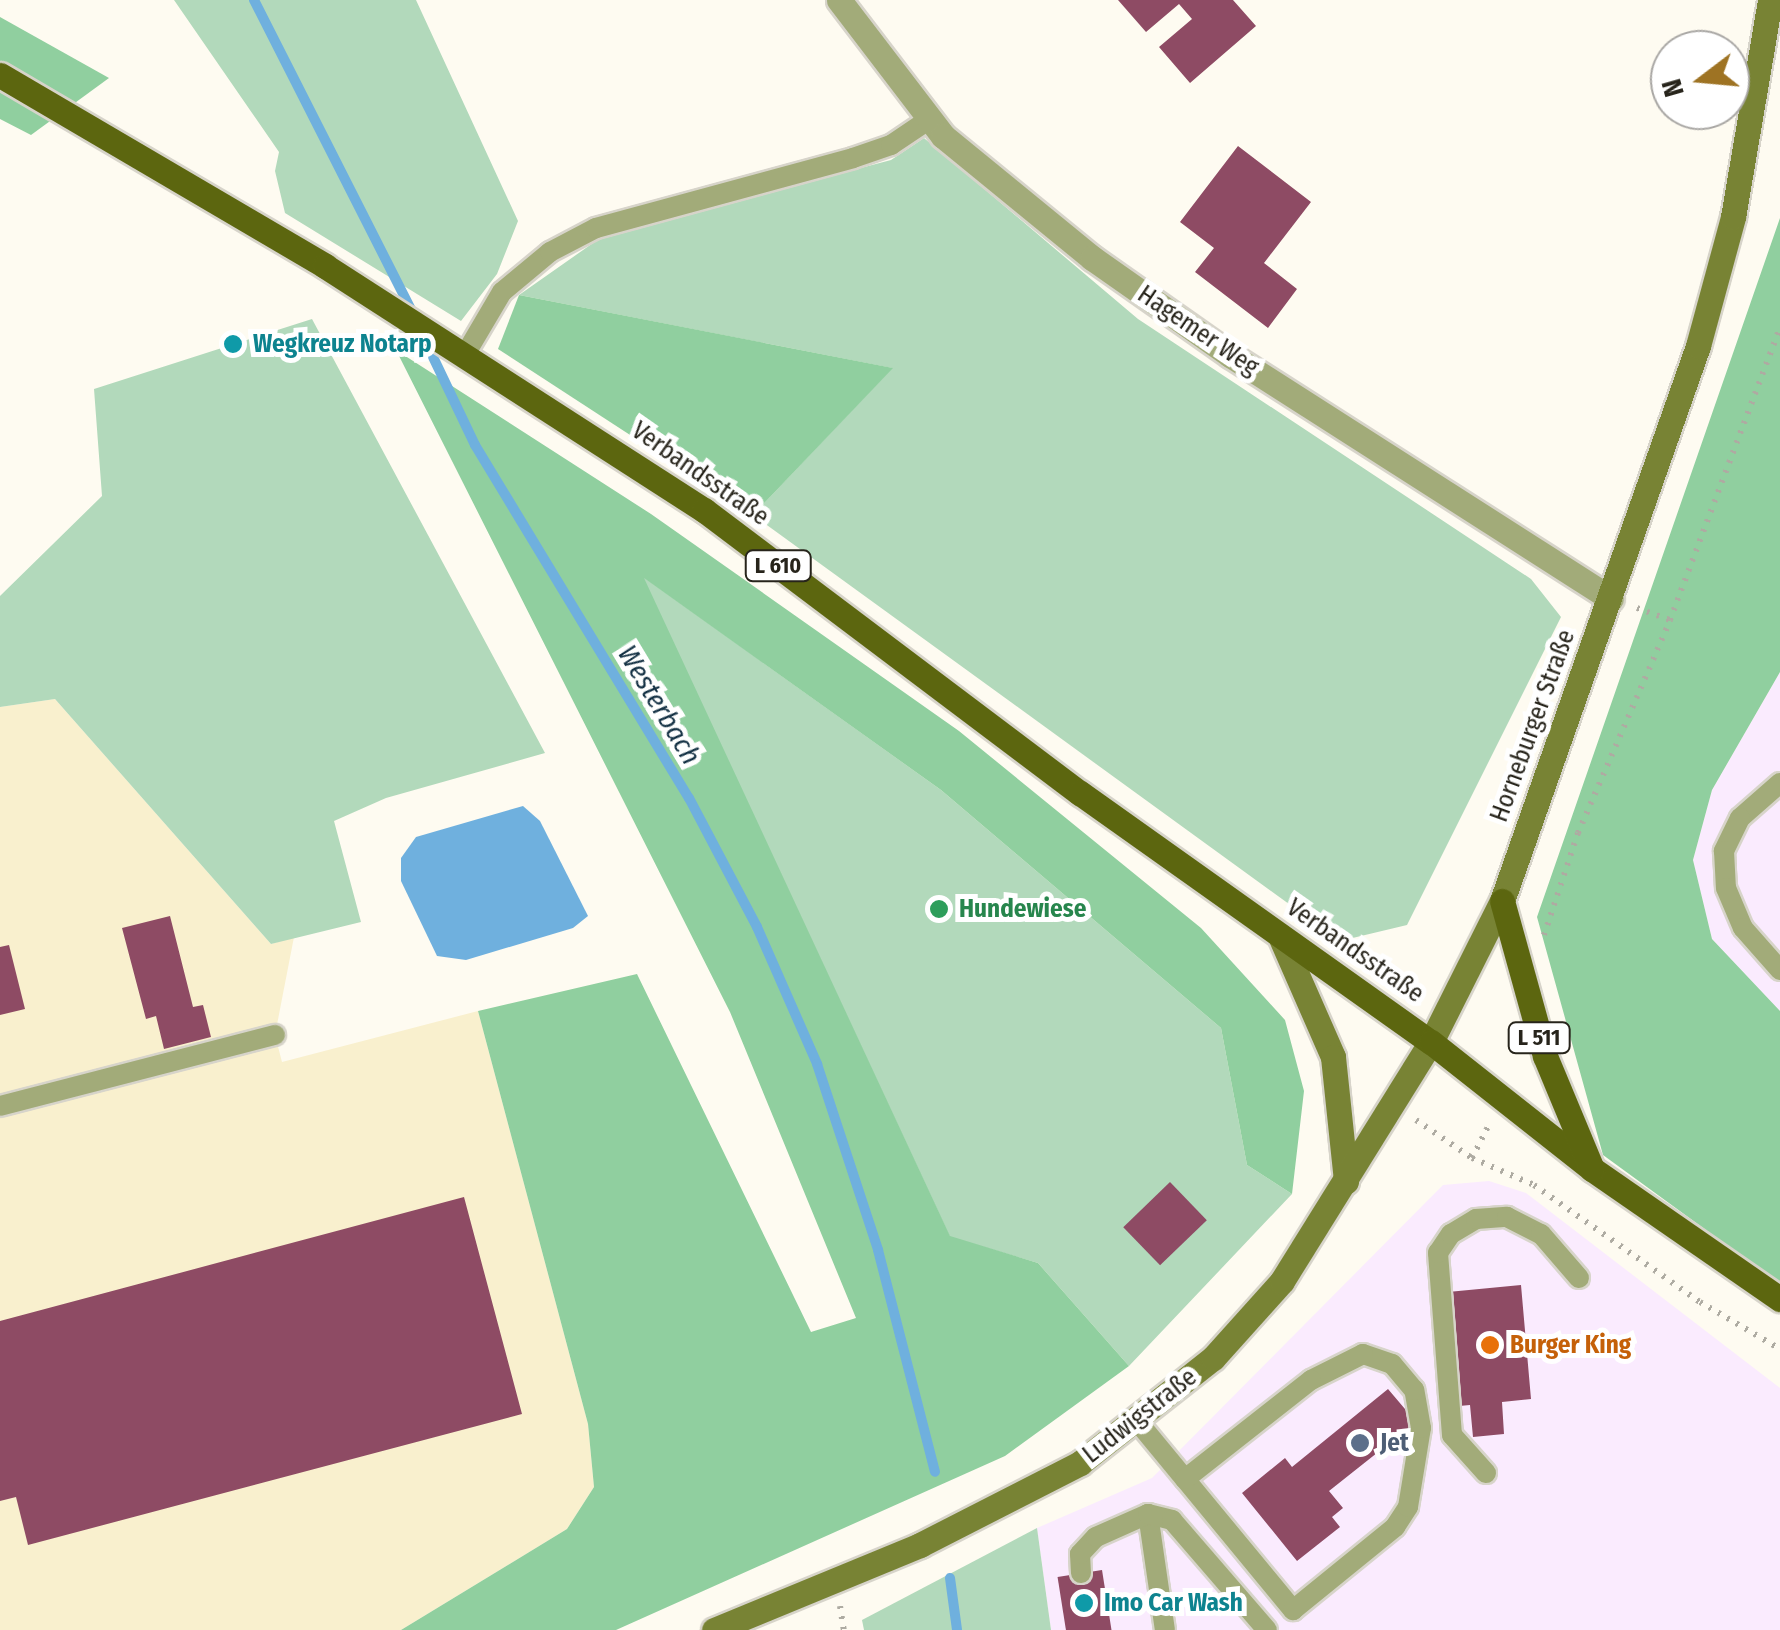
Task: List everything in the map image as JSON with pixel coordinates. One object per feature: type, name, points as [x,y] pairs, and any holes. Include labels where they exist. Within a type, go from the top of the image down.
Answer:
[{"type":"main road","name":"Horneburger Straße","points":[[1431,1042],[1502,901],[1698,346],[1733,218],[1770,0]]},
{"type":"main road","name":"Verbandsstraße","points":[[0,75],[466,353],[704,510],[1280,936],[1431,1042]]},
{"type":"main road","name":"L 511","points":[[1502,901],[1545,1056],[1592,1168]]},
{"type":"main road","points":[[1280,936],[1333,1057],[1346,1181]]},
{"type":"main road","name":"L 511","points":[[1431,1042],[1592,1168],[1780,1299]]},
{"type":"main road","name":"Ludwigstraße","points":[[714,1630],[1001,1507],[1138,1422],[1213,1358],[1282,1281],[1431,1042]]},
{"type":"street","name":"Hagemer Weg","points":[[839,0],[928,120],[1107,269],[1611,599]]},
{"type":"lane","points":[[466,353],[502,292],[550,252],[596,228],[853,158],[891,145],[928,120]]},
{"type":"lane","points":[[1780,784],[1740,818],[1724,852],[1726,888],[1743,928],[1780,970]]},
{"type":"lane","points":[[0,1106],[275,1035]]},
{"type":"lane","points":[[1486,1473],[1452,1436],[1438,1253],[1450,1234],[1476,1219],[1507,1217],[1541,1234],[1579,1278]]},
{"type":"lane","points":[[1081,1572],[1080,1554],[1096,1537],[1148,1514],[1172,1520],[1197,1544],[1268,1630],[1395,1527],[1408,1507],[1420,1428],[1414,1390],[1392,1364],[1363,1354],[1311,1380],[1185,1479]]},
{"type":"lane","points":[[1138,1422],[1293,1610]]},
{"type":"lane","points":[[1148,1514],[1165,1630]]},
{"type":"path","points":[[1546,948],[1544,930],[1578,832],[1670,620],[1780,326]]},
{"type":"path","points":[[1611,599],[1670,620]]},
{"type":"path","points":[[1472,1158],[1503,1100]]},
{"type":"path","points":[[1392,1104],[1472,1158],[1534,1185],[1700,1302],[1780,1349]]},
{"type":"shaded area","points":[[1780,672],[1780,1011],[1712,939],[1693,860],[1712,790]]},
{"type":"shaded area","points":[[55,699],[271,944],[294,937],[275,1035],[282,1062],[478,1011],[588,1424],[594,1487],[567,1529],[401,1630],[0,1630],[0,707]]},
{"type":"shaded area","points":[[1489,1181],[1526,1193],[1780,1388],[1780,1630],[1051,1630],[1037,1528],[1152,1478],[1443,1185]]},
{"type":"green space","points":[[174,0],[416,0],[518,221],[497,274],[461,321],[285,213],[275,171],[279,152]]},
{"type":"green space","points":[[0,17],[109,78],[31,135],[0,119]]},
{"type":"green space","points":[[924,138],[1138,319],[1531,579],[1561,617],[1407,925],[1340,941],[753,515],[892,368],[519,295],[603,236],[891,160]]},
{"type":"green space","points":[[1780,218],[1780,672],[1712,790],[1693,860],[1712,939],[1780,1011],[1780,1284],[1603,1155],[1537,917]]},
{"type":"green space","points":[[519,295],[893,368],[753,515],[498,349]]},
{"type":"green space","points":[[312,319],[545,753],[386,798],[334,821],[361,922],[271,944],[55,699],[0,707],[0,596],[102,496],[94,389]]},
{"type":"green space","points":[[396,350],[651,514],[959,731],[1201,928],[1285,1020],[1304,1091],[1292,1194],[1247,1165],[1221,1028],[941,790],[644,578],[950,1236],[1038,1263],[1129,1366],[1005,1456],[616,1630],[401,1630],[567,1529],[594,1487],[588,1424],[478,1011],[637,974],[811,1332],[856,1318],[730,1012]]},
{"type":"green space","name":"Hundewiese","points":[[642,576],[941,790],[1221,1028],[1247,1165],[1292,1194],[1129,1366],[1038,1263],[950,1237]]},
{"type":"green space","points":[[1037,1528],[1051,1630],[864,1630],[862,1620]]},
{"type":"water","points":[[523,806],[540,821],[588,916],[573,928],[466,960],[437,956],[401,881],[401,858],[416,837]]},
{"type":"building","points":[[1118,0],[1233,0],[1256,26],[1190,83],[1159,47],[1192,19],[1179,4],[1146,32]]},
{"type":"building","points":[[1238,146],[1311,202],[1264,263],[1297,289],[1268,328],[1195,272],[1214,248],[1180,222]]},
{"type":"building","points":[[170,916],[193,1007],[203,1005],[211,1037],[164,1049],[156,1016],[146,1019],[122,928]]},
{"type":"building","points":[[9,945],[25,1009],[0,1015],[0,947]]},
{"type":"building","points":[[1170,1182],[1207,1220],[1160,1265],[1123,1227]]},
{"type":"building","points":[[464,1197],[522,1414],[28,1545],[16,1497],[0,1501],[0,1321]]},
{"type":"building","name":"Burger King","points":[[1521,1285],[1531,1399],[1502,1402],[1504,1434],[1473,1437],[1470,1405],[1459,1406],[1448,1292]]},
{"type":"building","points":[[1388,1389],[1416,1422],[1329,1491],[1343,1508],[1332,1517],[1340,1527],[1297,1561],[1242,1493],[1285,1458],[1292,1467]]},
{"type":"building","name":"Imo Car Wash","points":[[1102,1570],[1112,1630],[1066,1630],[1058,1577]]},
{"type":"waterway","name":"Westerbach","points":[[254,0],[414,316]]},
{"type":"waterway","name":"Westerbach","points":[[423,336],[475,445],[689,798],[757,927],[817,1064],[878,1250],[935,1472]]},
{"type":"waterway","name":"Westerbach","points":[[950,1578],[957,1630]]},
{"type":"place","name":"Wegkreuz Notarp","points":[[233,344]]},
{"type":"place","name":"Hundewiese","points":[[939,909]]},
{"type":"place","name":"Burger King","points":[[1490,1345]]},
{"type":"place","name":"Jet","points":[[1360,1443]]},
{"type":"place","name":"Imo Car Wash","points":[[1084,1603]]}]
